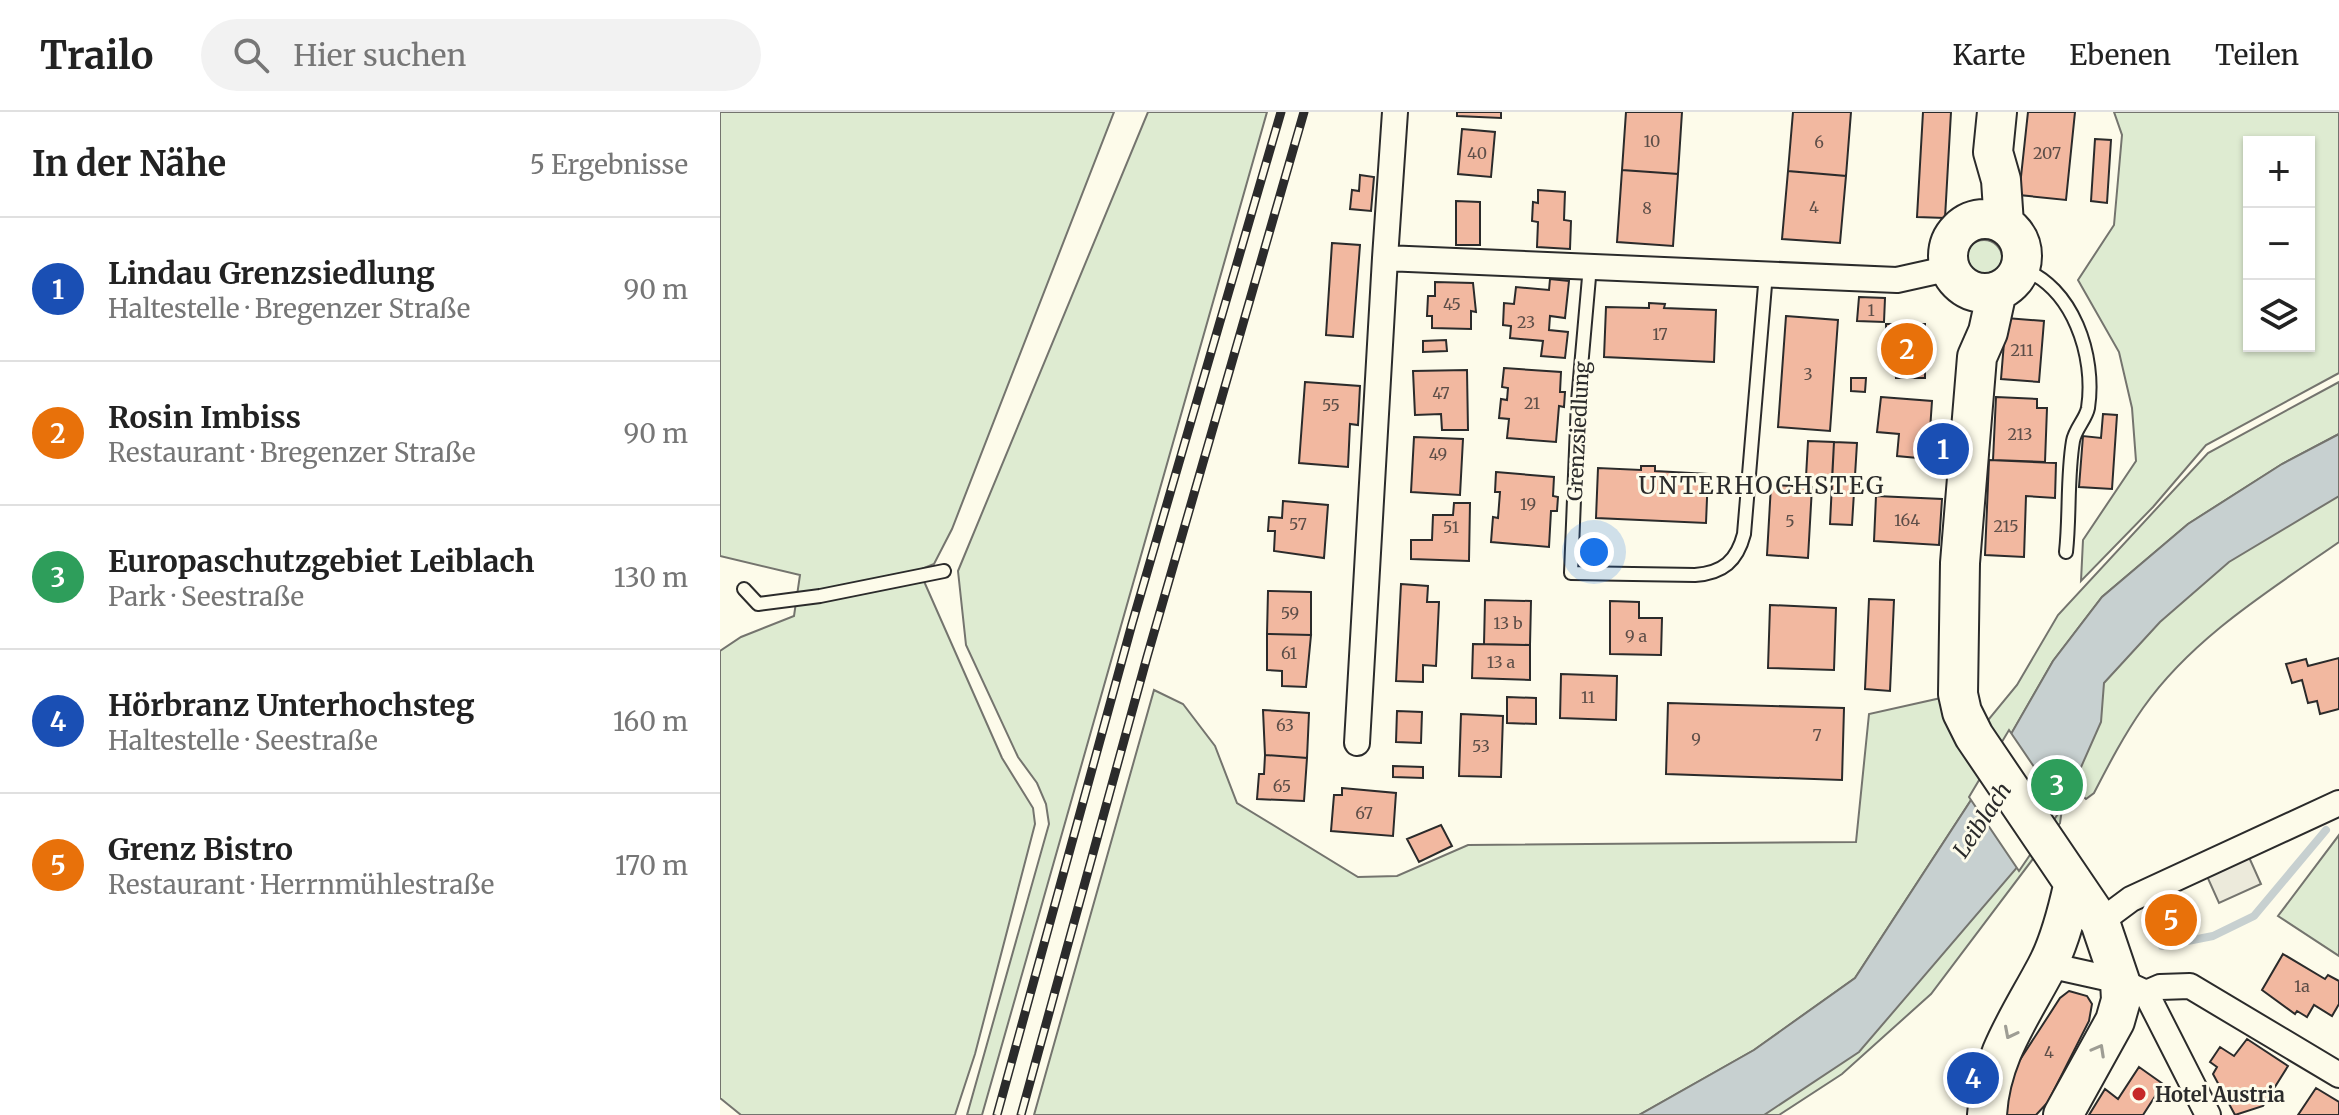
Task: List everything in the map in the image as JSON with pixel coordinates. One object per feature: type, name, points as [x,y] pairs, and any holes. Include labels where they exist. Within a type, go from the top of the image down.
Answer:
[{"type":"main road","points":[[1982,278],[1950,245],[1965,225],[1980,178],[1993,152],[1997,112]]},
{"type":"main road","points":[[1993,152],[2001,180],[2004,224]]},
{"type":"main road","points":[[1965,225],[1985,219],[2004,224],[2019,241],[1982,278],[1968,331],[1977,357],[1960,563],[1958,694],[1962,712],[1974,736],[2100,922],[2133,987],[2121,1000],[2115,1021],[2063,1115]]},
{"type":"main road","points":[[1987,1115],[1989,1085],[1997,1060],[2048,965],[2064,873]]},
{"type":"street","points":[[1357,743],[1395,112]]},
{"type":"street","points":[[1385,258],[1897,280],[1982,278]]},
{"type":"street","points":[[2100,922],[2131,899],[2339,803]]},
{"type":"street","points":[[2048,965],[2133,987],[2190,986],[2339,1075]]},
{"type":"street","points":[[2133,987],[2208,1115]]},
{"type":"lane","name":"Grenzsiedlung","points":[[1590,266],[1578,401],[1571,573],[1712,574],[1735,559],[1744,534],[1766,273]]},
{"type":"lane","points":[[1982,278],[2044,280],[2074,318],[2089,369],[2088,410],[2073,438],[2066,552]]},
{"type":"lane","points":[[744,589],[758,604],[820,596],[944,571]]},
{"type":"green space","points":[[720,112],[1114,112],[952,529],[934,564],[919,570],[1002,758],[1033,808],[1035,824],[975,1054],[955,1115],[741,1115],[720,1098],[720,651],[741,637],[794,616],[800,575],[720,556]]},
{"type":"green space","points":[[1148,112],[1267,112],[982,1115],[967,1115],[1049,824],[1046,804],[1037,783],[1018,757],[966,645],[958,571]]},
{"type":"green space","points":[[2114,112],[2339,112],[2339,373],[2206,445],[2153,507],[2081,581],[2083,540],[2136,461],[2132,408],[2119,352],[2078,280],[2114,225],[2122,135]]},
{"type":"green space","points":[[1984,240],[1997,245],[2002,258],[1997,271],[1984,276],[1971,271],[1966,258],[1971,245]]},
{"type":"green space","points":[[2339,382],[2339,434],[2282,464],[2188,524],[2102,597],[2053,661],[2001,752],[1984,725],[2017,685],[2058,615],[2208,453]]},
{"type":"green space","points":[[2339,456],[2339,542],[2208,637],[2163,683],[2129,729],[2094,793],[2086,799],[2075,789],[2063,802],[2060,823],[1931,994],[1842,1074],[1779,1115],[1702,1115],[1851,1007],[2075,685]]},
{"type":"green space","points":[[1154,690],[1183,704],[1215,746],[1237,803],[1358,877],[1397,876],[1468,845],[1856,842],[1869,714],[1950,696],[1988,774],[1855,978],[1754,1050],[1639,1115],[1034,1115]]},
{"type":"green space","points":[[2339,835],[2339,956],[2278,916]]},
{"type":"shaded area","points":[[2248,855],[2261,884],[2219,903],[2206,874]]},
{"type":"water","name":"Leiblach","points":[[2339,434],[2339,496],[2229,562],[2160,622],[2104,683],[2101,722],[2078,774],[2026,857],[1859,1052],[1764,1115],[1639,1115],[1754,1050],[1855,978],[1988,774],[2053,661],[2102,597],[2188,524],[2282,464]]},
{"type":"pier","points":[[2009,730],[2062,808],[2019,871],[1969,797]]},
{"type":"building","points":[[1457,112],[1501,112],[1501,118],[1457,116]]},
{"type":"building","points":[[1626,112],[1682,112],[1678,174],[1622,170]]},
{"type":"building","points":[[1793,112],[1851,112],[1846,176],[1788,171]]},
{"type":"building","points":[[1923,112],[1951,112],[1945,218],[1917,217]]},
{"type":"building","points":[[2028,112],[2075,112],[2066,200],[2019,195]]},
{"type":"building","points":[[1462,129],[1495,132],[1491,177],[1458,174]]},
{"type":"building","points":[[2095,139],[2111,140],[2107,203],[2091,201]]},
{"type":"building","points":[[1622,170],[1678,174],[1673,246],[1617,242]]},
{"type":"building","points":[[1788,171],[1846,176],[1840,243],[1782,239]]},
{"type":"building","points":[[1360,175],[1374,177],[1371,211],[1350,209],[1352,190],[1359,191]]},
{"type":"building","points":[[1538,190],[1565,192],[1564,220],[1571,221],[1570,249],[1537,247],[1538,222],[1532,221],[1533,202],[1538,203]]},
{"type":"building","points":[[1456,201],[1480,202],[1480,245],[1456,245]]},
{"type":"building","points":[[1332,243],[1360,245],[1353,337],[1326,335]]},
{"type":"building","points":[[1550,279],[1569,281],[1565,318],[1550,316],[1549,330],[1568,332],[1565,358],[1541,356],[1543,341],[1510,338],[1511,326],[1503,325],[1504,303],[1514,304],[1516,287],[1549,290]]},
{"type":"building","points":[[1435,282],[1473,283],[1476,312],[1471,311],[1471,329],[1432,328],[1432,316],[1427,316],[1428,296],[1435,296]]},
{"type":"building","points":[[1859,297],[1885,298],[1884,322],[1857,321]]},
{"type":"building","points":[[1649,303],[1665,304],[1664,308],[1716,310],[1714,362],[1604,357],[1606,307],[1649,308]]},
{"type":"building","points":[[1786,316],[1838,320],[1830,431],[1778,427]]},
{"type":"building","points":[[2006,318],[2044,321],[2039,382],[2001,379]]},
{"type":"building","points":[[1886,324],[1925,324],[1925,378],[1896,378],[1895,362],[1887,362]]},
{"type":"building","points":[[1446,340],[1447,351],[1423,352],[1423,341]]},
{"type":"building","points":[[1504,368],[1561,372],[1560,392],[1565,392],[1564,407],[1559,406],[1556,442],[1507,438],[1509,419],[1499,418],[1501,399],[1507,400],[1508,388],[1502,387]]},
{"type":"building","points":[[1467,370],[1468,430],[1442,430],[1441,414],[1415,415],[1413,371]]},
{"type":"building","points":[[1851,378],[1866,378],[1865,392],[1851,391]]},
{"type":"building","points":[[1305,382],[1360,386],[1358,425],[1350,424],[1348,467],[1299,463]]},
{"type":"building","points":[[1881,397],[1932,401],[1928,459],[1897,456],[1899,434],[1877,432]]},
{"type":"building","points":[[1996,397],[2037,399],[2037,408],[2047,408],[2045,462],[1993,460]]},
{"type":"building","points":[[2103,414],[2117,415],[2112,489],[2079,487],[2083,436],[2101,438]]},
{"type":"building","points":[[1414,437],[1463,439],[1460,495],[1411,492]]},
{"type":"building","points":[[1808,441],[1834,442],[1832,479],[1806,477]]},
{"type":"building","points":[[1834,442],[1857,443],[1852,525],[1830,524]]},
{"type":"building","points":[[1989,460],[2056,463],[2055,498],[2026,496],[2024,557],[1985,555]]},
{"type":"building","points":[[1641,466],[1655,466],[1655,471],[1708,474],[1706,523],[1596,518],[1598,468],[1641,470]]},
{"type":"building","points":[[1496,472],[1554,477],[1553,496],[1558,497],[1557,511],[1551,511],[1549,547],[1491,542],[1493,517],[1498,518],[1500,492],[1495,492]]},
{"type":"building","points":[[1771,485],[1812,487],[1808,558],[1767,555]]},
{"type":"building","points":[[1876,496],[1942,499],[1939,545],[1874,541]]},
{"type":"building","points":[[1283,501],[1328,505],[1324,558],[1274,551],[1275,531],[1268,531],[1269,517],[1282,518]]},
{"type":"building","points":[[1454,503],[1470,503],[1469,561],[1411,559],[1411,540],[1432,540],[1433,515],[1453,515]]},
{"type":"building","points":[[1401,584],[1428,586],[1427,602],[1439,602],[1436,666],[1423,665],[1423,682],[1396,681]]},
{"type":"building","points":[[1268,591],[1311,592],[1311,635],[1267,634]]},
{"type":"building","points":[[1869,599],[1894,600],[1890,691],[1865,689]]},
{"type":"building","points":[[1485,600],[1531,601],[1530,645],[1484,644]]},
{"type":"building","points":[[1610,601],[1639,602],[1639,618],[1662,618],[1661,655],[1610,654]]},
{"type":"building","points":[[1770,605],[1836,608],[1834,670],[1768,668]]},
{"type":"building","points":[[1267,634],[1311,635],[1306,687],[1282,686],[1282,671],[1267,670]]},
{"type":"building","points":[[1473,644],[1530,645],[1530,680],[1472,678]]},
{"type":"building","points":[[2339,658],[2339,709],[2320,714],[2317,701],[2308,703],[2302,680],[2292,683],[2286,664],[2306,659],[2308,666]]},
{"type":"building","points":[[1561,674],[1617,676],[1616,720],[1560,718]]},
{"type":"building","points":[[1507,697],[1536,698],[1536,724],[1507,723]]},
{"type":"building","points":[[1668,703],[1844,708],[1842,780],[1666,774]]},
{"type":"building","points":[[1263,710],[1309,713],[1307,758],[1265,755]]},
{"type":"building","points":[[1397,711],[1422,712],[1421,743],[1396,742]]},
{"type":"building","points":[[1461,714],[1503,716],[1501,777],[1459,776]]},
{"type":"building","points":[[1265,755],[1307,758],[1304,801],[1257,799],[1259,774],[1264,774]]},
{"type":"building","points":[[1393,766],[1423,767],[1423,778],[1393,777]]},
{"type":"building","points":[[1342,788],[1396,793],[1393,836],[1331,831],[1334,795],[1342,795]]},
{"type":"building","points":[[1441,825],[1452,846],[1419,862],[1407,839]]},
{"type":"building","points":[[2160,903],[2190,904],[2189,934],[2152,933],[2153,907],[2160,907]]},
{"type":"building","points":[[2283,954],[2325,979],[2328,975],[2339,981],[2339,1004],[2332,1016],[2314,1005],[2307,1017],[2297,1011],[2295,1014],[2262,990]]},
{"type":"building","points":[[2069,991],[2087,996],[2092,1004],[2089,1021],[2048,1102],[2036,1115],[2006,1115],[2005,1083],[2060,998]]},
{"type":"building","points":[[2247,1039],[2288,1066],[2263,1106],[2235,1115],[2213,1074],[2217,1067],[2210,1062],[2220,1047],[2234,1056]]},
{"type":"building","name":"Hotel Austria","points":[[2139,1067],[2163,1084],[2143,1115],[2089,1115],[2105,1089],[2118,1099]]},
{"type":"building","points":[[2316,1088],[2339,1102],[2339,1115],[2298,1115]]},
{"type":"waterway","points":[[2162,946],[2213,936],[2254,916],[2326,830]]},
{"type":"railway","points":[[997,1115],[1132,624],[1281,112]]},
{"type":"railway","points":[[1021,1115],[1147,657],[1304,112]]},
{"type":"place","name":"Rosin Imbiss","points":[[1907,349]]},
{"type":"place","name":"Lindau Grenzsiedlung","points":[[1943,449]]},
{"type":"place","name":"Europaschutzgebiet Leiblach","points":[[2057,785]]},
{"type":"place","name":"Grenz Bistro","points":[[2171,920]]},
{"type":"place","name":"Hörbranz Unterhochsteg","points":[[1973,1078]]},
{"type":"place","name":"Hotel Austria","points":[[2139,1094]]},
{"type":"district","name":"UNTERHOCHSTEG","points":[[1762,485]]}]
